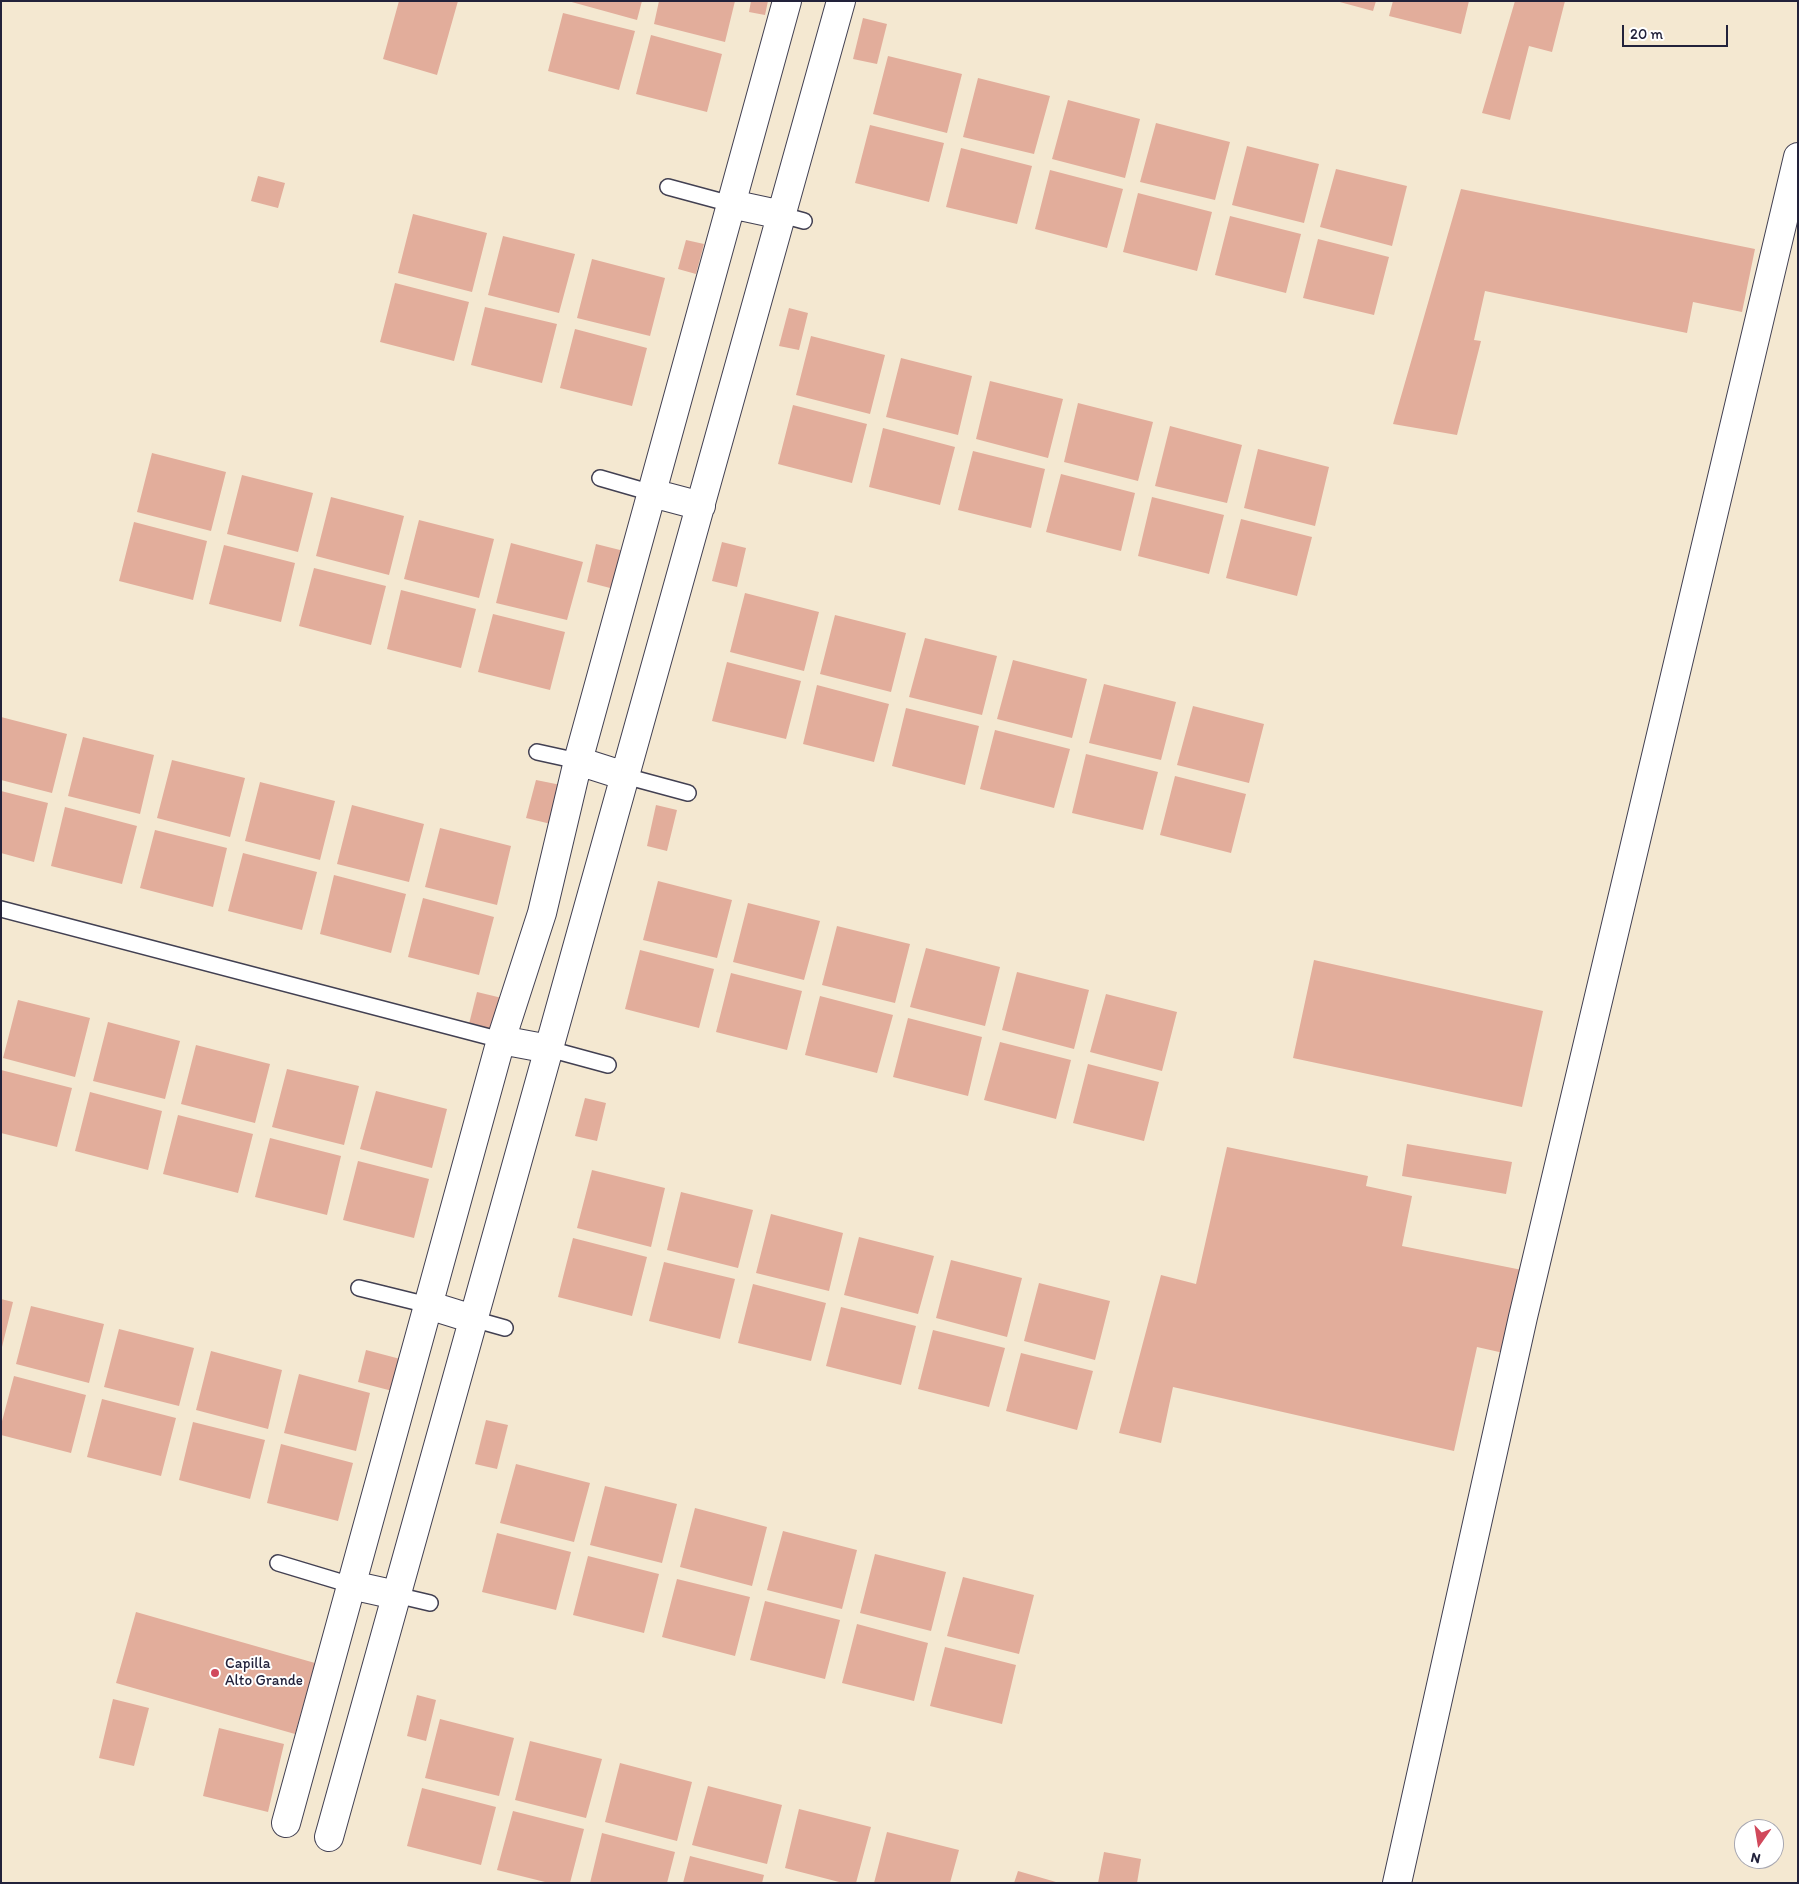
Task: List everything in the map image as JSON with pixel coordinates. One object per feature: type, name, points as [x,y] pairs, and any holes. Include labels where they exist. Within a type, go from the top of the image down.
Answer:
[{"type":"street","points":[[286,1823],[501,1040],[542,912],[578,761],[787,1]]},
{"type":"street","points":[[329,1837],[625,776],[709,508],[793,218],[841,1]]},
{"type":"street","points":[[1397,1883],[1521,1326],[1798,157]]},
{"type":"street","points":[[732,204],[793,218]]},
{"type":"street","points":[[652,493],[709,508]]},
{"type":"street","points":[[578,761],[625,776]]},
{"type":"street","points":[[501,1040],[549,1049]]},
{"type":"street","points":[[428,1305],[473,1319]]},
{"type":"street","points":[[351,1585],[396,1595]]},
{"type":"lane","points":[[668,187],[732,204]]},
{"type":"lane","points":[[600,478],[652,493]]},
{"type":"lane","points":[[537,752],[578,761]]},
{"type":"lane","points":[[625,776],[688,793]]},
{"type":"lane","points":[[1,909],[501,1040]]},
{"type":"lane","points":[[549,1049],[608,1066]]},
{"type":"lane","points":[[359,1288],[428,1305]]},
{"type":"lane","points":[[473,1319],[505,1328]]},
{"type":"lane","points":[[278,1563],[351,1585]]},
{"type":"lane","points":[[396,1595],[430,1603]]},
{"type":"building","points":[[399,1],[458,1],[437,75],[383,59]]},
{"type":"building","points":[[568,1],[642,1],[637,20]]},
{"type":"building","points":[[659,1],[735,1],[725,42],[654,24]]},
{"type":"building","points":[[751,1],[768,1],[765,15],[749,12]]},
{"type":"building","points":[[1336,1],[1376,1],[1373,11]]},
{"type":"building","points":[[1393,1],[1469,1],[1461,34],[1389,16]]},
{"type":"building","points":[[1515,1],[1565,1],[1552,52],[1529,46],[1510,120],[1482,113]]},
{"type":"building","points":[[563,13],[635,31],[619,90],[548,71]]},
{"type":"building","points":[[863,18],[887,24],[877,64],[853,59]]},
{"type":"building","points":[[651,35],[722,54],[707,112],[636,94]]},
{"type":"building","points":[[888,56],[962,74],[947,133],[873,114]]},
{"type":"building","points":[[978,78],[1050,96],[1034,154],[963,137]]},
{"type":"building","points":[[1068,100],[1140,119],[1125,178],[1052,159]]},
{"type":"building","points":[[1156,123],[1230,142],[1215,200],[1140,182]]},
{"type":"building","points":[[870,125],[944,143],[929,202],[855,183]]},
{"type":"building","points":[[1247,146],[1319,164],[1304,223],[1232,205]]},
{"type":"building","points":[[961,148],[1032,166],[1017,224],[946,207]]},
{"type":"building","points":[[1336,169],[1407,186],[1392,246],[1320,227]]},
{"type":"building","points":[[1050,170],[1123,189],[1107,248],[1035,229]]},
{"type":"building","points":[[258,176],[285,183],[278,208],[251,201]]},
{"type":"building","points":[[1461,189],[1755,249],[1742,312],[1693,302],[1687,333],[1485,291],[1474,340],[1481,341],[1457,435],[1393,424]]},
{"type":"building","points":[[1138,193],[1212,212],[1197,271],[1123,252]]},
{"type":"building","points":[[413,214],[487,233],[472,292],[398,273]]},
{"type":"building","points":[[1230,216],[1301,234],[1286,293],[1215,275]]},
{"type":"building","points":[[503,236],[575,254],[559,313],[488,295]]},
{"type":"building","points":[[1318,239],[1389,257],[1374,315],[1303,298]]},
{"type":"building","points":[[686,240],[704,244],[696,274],[678,269]]},
{"type":"building","points":[[592,259],[665,278],[650,336],[577,318]]},
{"type":"building","points":[[395,283],[469,302],[454,361],[380,342]]},
{"type":"building","points":[[485,307],[557,324],[542,383],[471,365]]},
{"type":"building","points":[[789,308],[808,313],[799,350],[779,346]]},
{"type":"building","points":[[575,329],[647,348],[632,406],[560,388]]},
{"type":"building","points":[[811,336],[885,355],[870,414],[796,395]]},
{"type":"building","points":[[901,358],[972,376],[958,435],[886,417]]},
{"type":"building","points":[[990,381],[1063,399],[1048,458],[976,439]]},
{"type":"building","points":[[1078,403],[1153,422],[1138,481],[1064,462]]},
{"type":"building","points":[[793,405],[867,424],[852,483],[778,464]]},
{"type":"building","points":[[1170,426],[1242,445],[1227,503],[1155,486]]},
{"type":"building","points":[[883,428],[955,447],[940,505],[869,487]]},
{"type":"building","points":[[1258,449],[1329,467],[1315,526],[1244,508]]},
{"type":"building","points":[[973,451],[1045,469],[1031,528],[958,510]]},
{"type":"building","points":[[152,453],[226,472],[211,531],[137,512]]},
{"type":"building","points":[[1061,474],[1135,493],[1121,551],[1046,532]]},
{"type":"building","points":[[242,475],[313,493],[298,552],[227,534]]},
{"type":"building","points":[[331,497],[404,516],[389,575],[316,556]]},
{"type":"building","points":[[1152,497],[1224,515],[1209,574],[1138,556]]},
{"type":"building","points":[[1241,519],[1312,537],[1297,596],[1226,578]]},
{"type":"building","points":[[419,520],[494,539],[479,598],[404,579]]},
{"type":"building","points":[[134,522],[207,541],[193,600],[119,581]]},
{"type":"building","points":[[722,542],[746,548],[737,587],[712,581]]},
{"type":"building","points":[[511,543],[583,562],[567,620],[496,603]]},
{"type":"building","points":[[596,544],[624,551],[614,589],[587,582]]},
{"type":"building","points":[[224,545],[295,563],[281,622],[209,604]]},
{"type":"building","points":[[314,568],[386,586],[371,645],[299,626]]},
{"type":"building","points":[[401,590],[476,609],[461,668],[387,649]]},
{"type":"building","points":[[745,593],[819,612],[804,671],[730,652]]},
{"type":"building","points":[[493,614],[565,632],[550,690],[478,672]]},
{"type":"building","points":[[835,615],[906,633],[891,692],[820,674]]},
{"type":"building","points":[[925,638],[997,656],[982,715],[909,697]]},
{"type":"building","points":[[1013,660],[1087,679],[1072,738],[997,719]]},
{"type":"building","points":[[727,662],[801,681],[786,739],[712,721]]},
{"type":"building","points":[[1104,684],[1176,702],[1161,760],[1089,743]]},
{"type":"building","points":[[817,685],[889,704],[874,762],[803,744]]},
{"type":"building","points":[[1193,706],[1264,724],[1249,783],[1177,765]]},
{"type":"building","points":[[906,708],[979,726],[965,785],[892,766]]},
{"type":"building","points":[[1,717],[67,734],[52,793],[1,780]]},
{"type":"building","points":[[995,730],[1070,749],[1054,808],[980,789]]},
{"type":"building","points":[[83,737],[154,755],[140,814],[68,796]]},
{"type":"building","points":[[1086,754],[1158,772],[1143,830],[1072,813]]},
{"type":"building","points":[[172,760],[245,778],[230,837],[157,818]]},
{"type":"building","points":[[1175,776],[1246,794],[1231,853],[1160,835]]},
{"type":"building","points":[[536,780],[561,785],[551,824],[526,818]]},
{"type":"building","points":[[260,782],[335,801],[320,860],[245,841]]},
{"type":"building","points":[[1,791],[48,803],[34,862],[1,853]]},
{"type":"building","points":[[352,805],[424,824],[409,882],[337,864]]},
{"type":"building","points":[[656,805],[677,810],[667,851],[647,846]]},
{"type":"building","points":[[65,807],[137,826],[122,884],[51,866]]},
{"type":"building","points":[[440,828],[511,846],[497,905],[425,887]]},
{"type":"building","points":[[155,830],[227,848],[213,907],[140,888]]},
{"type":"building","points":[[243,853],[317,872],[302,930],[228,911]]},
{"type":"building","points":[[334,875],[406,894],[391,953],[320,934]]},
{"type":"building","points":[[658,881],[732,900],[717,958],[643,940]]},
{"type":"building","points":[[423,898],[494,917],[479,975],[408,957]]},
{"type":"building","points":[[748,903],[820,921],[804,980],[733,962]]},
{"type":"building","points":[[837,926],[910,944],[895,1003],[822,985]]},
{"type":"building","points":[[926,948],[1000,967],[985,1026],[910,1007]]},
{"type":"building","points":[[640,950],[714,969],[699,1028],[625,1009]]},
{"type":"building","points":[[1314,960],[1543,1011],[1522,1107],[1293,1058]]},
{"type":"building","points":[[1017,972],[1089,990],[1074,1049],[1002,1030]]},
{"type":"building","points":[[731,973],[802,991],[787,1050],[716,1032]]},
{"type":"building","points":[[477,992],[502,998],[493,1033],[468,1028]]},
{"type":"building","points":[[1106,994],[1177,1012],[1162,1071],[1090,1052]]},
{"type":"building","points":[[820,996],[893,1015],[877,1073],[805,1055]]},
{"type":"building","points":[[18,1000],[90,1018],[75,1077],[3,1058]]},
{"type":"building","points":[[908,1018],[982,1037],[968,1096],[893,1077]]},
{"type":"building","points":[[108,1022],[180,1041],[165,1099],[93,1081]]},
{"type":"building","points":[[1000,1042],[1071,1060],[1056,1119],[984,1100]]},
{"type":"building","points":[[196,1045],[270,1064],[255,1123],[181,1104]]},
{"type":"building","points":[[1088,1064],[1159,1082],[1144,1141],[1073,1123]]},
{"type":"building","points":[[287,1069],[359,1086],[344,1145],[272,1127]]},
{"type":"building","points":[[1,1070],[72,1088],[57,1147],[1,1133]]},
{"type":"building","points":[[376,1091],[447,1109],[432,1168],[360,1149]]},
{"type":"building","points":[[90,1092],[162,1111],[148,1170],[75,1151]]},
{"type":"building","points":[[585,1098],[606,1103],[597,1141],[575,1136]]},
{"type":"building","points":[[178,1115],[253,1134],[238,1193],[163,1174]]},
{"type":"building","points":[[270,1138],[341,1156],[327,1215],[255,1197]]},
{"type":"building","points":[[1407,1144],[1512,1162],[1506,1194],[1402,1176]]},
{"type":"building","points":[[1227,1147],[1368,1176],[1366,1186],[1412,1196],[1402,1246],[1527,1271],[1508,1354],[1477,1347],[1454,1451],[1173,1387],[1161,1443],[1119,1433],[1161,1275],[1196,1284]]},
{"type":"building","points":[[358,1161],[429,1179],[414,1238],[343,1220]]},
{"type":"building","points":[[592,1170],[665,1188],[651,1247],[577,1228]]},
{"type":"building","points":[[681,1192],[753,1210],[738,1268],[667,1250]]},
{"type":"building","points":[[771,1214],[843,1233],[829,1291],[756,1273]]},
{"type":"building","points":[[859,1237],[934,1256],[918,1314],[844,1295]]},
{"type":"building","points":[[573,1238],[647,1257],[632,1316],[558,1297]]},
{"type":"building","points":[[951,1260],[1022,1278],[1007,1337],[936,1318]]},
{"type":"building","points":[[664,1262],[735,1279],[720,1339],[649,1321]]},
{"type":"building","points":[[1039,1283],[1110,1301],[1095,1360],[1024,1341]]},
{"type":"building","points":[[753,1284],[826,1303],[811,1361],[738,1343]]},
{"type":"building","points":[[1,1299],[13,1302],[2,1347],[1,1347]]},
{"type":"building","points":[[31,1306],[104,1324],[89,1383],[16,1364]]},
{"type":"building","points":[[841,1307],[916,1326],[901,1385],[826,1366]]},
{"type":"building","points":[[119,1329],[194,1348],[179,1406],[104,1387]]},
{"type":"building","points":[[933,1330],[1005,1348],[989,1407],[918,1389]]},
{"type":"building","points":[[366,1350],[408,1361],[400,1393],[358,1382]]},
{"type":"building","points":[[211,1351],[282,1370],[268,1429],[196,1410]]},
{"type":"building","points":[[1021,1353],[1093,1371],[1077,1430],[1006,1411]]},
{"type":"building","points":[[299,1374],[370,1393],[356,1451],[284,1433]]},
{"type":"building","points":[[14,1376],[86,1395],[71,1453],[1,1435],[1,1425]]},
{"type":"building","points":[[102,1399],[176,1418],[161,1476],[87,1457]]},
{"type":"building","points":[[486,1420],[508,1425],[497,1469],[475,1464]]},
{"type":"building","points":[[193,1422],[265,1440],[250,1499],[179,1480]]},
{"type":"building","points":[[281,1444],[353,1463],[338,1521],[267,1503]]},
{"type":"building","points":[[516,1464],[590,1483],[574,1542],[500,1523]]},
{"type":"building","points":[[605,1486],[677,1504],[662,1563],[590,1545]]},
{"type":"building","points":[[695,1508],[767,1527],[752,1586],[680,1567]]},
{"type":"building","points":[[783,1531],[857,1550],[842,1609],[767,1590]]},
{"type":"building","points":[[497,1533],[571,1552],[556,1610],[482,1592]]},
{"type":"building","points":[[875,1554],[946,1572],[931,1631],[860,1613]]},
{"type":"building","points":[[588,1556],[659,1574],[644,1633],[573,1615]]},
{"type":"building","points":[[963,1577],[1034,1595],[1019,1654],[947,1636]]},
{"type":"building","points":[[677,1579],[750,1597],[735,1656],[662,1637]]},
{"type":"building","points":[[765,1601],[840,1620],[825,1679],[750,1660]]},
{"type":"building","name":"Capilla Alto Grande","points":[[136,1612],[315,1663],[295,1734],[116,1683]]},
{"type":"building","points":[[857,1624],[928,1643],[914,1701],[842,1683]]},
{"type":"building","points":[[945,1647],[1016,1665],[1002,1724],[930,1706]]},
{"type":"building","points":[[417,1695],[436,1700],[426,1741],[407,1736]]},
{"type":"building","points":[[113,1699],[149,1708],[134,1766],[99,1758]]},
{"type":"building","points":[[440,1719],[514,1738],[499,1796],[425,1778]]},
{"type":"building","points":[[219,1728],[284,1744],[268,1812],[203,1796]]},
{"type":"building","points":[[530,1741],[602,1759],[586,1818],[515,1800]]},
{"type":"building","points":[[620,1763],[692,1782],[677,1841],[605,1822]]},
{"type":"building","points":[[708,1786],[782,1805],[767,1864],[692,1845]]},
{"type":"building","points":[[422,1788],[496,1807],[481,1865],[407,1846]]},
{"type":"building","points":[[799,1809],[871,1827],[856,1883],[843,1883],[785,1868]]},
{"type":"building","points":[[513,1811],[584,1829],[570,1883],[549,1883],[497,1870]]},
{"type":"building","points":[[887,1832],[959,1850],[950,1883],[874,1883]]},
{"type":"building","points":[[602,1833],[675,1852],[667,1883],[590,1883]]},
{"type":"building","points":[[1104,1852],[1141,1859],[1137,1883],[1098,1883]]},
{"type":"building","points":[[690,1856],[764,1875],[762,1883],[683,1883]]},
{"type":"building","points":[[1018,1871],[1056,1882],[1056,1883],[1014,1883]]},
{"type":"place","name":"Capilla Alto Grande","points":[[215,1673]]}]
